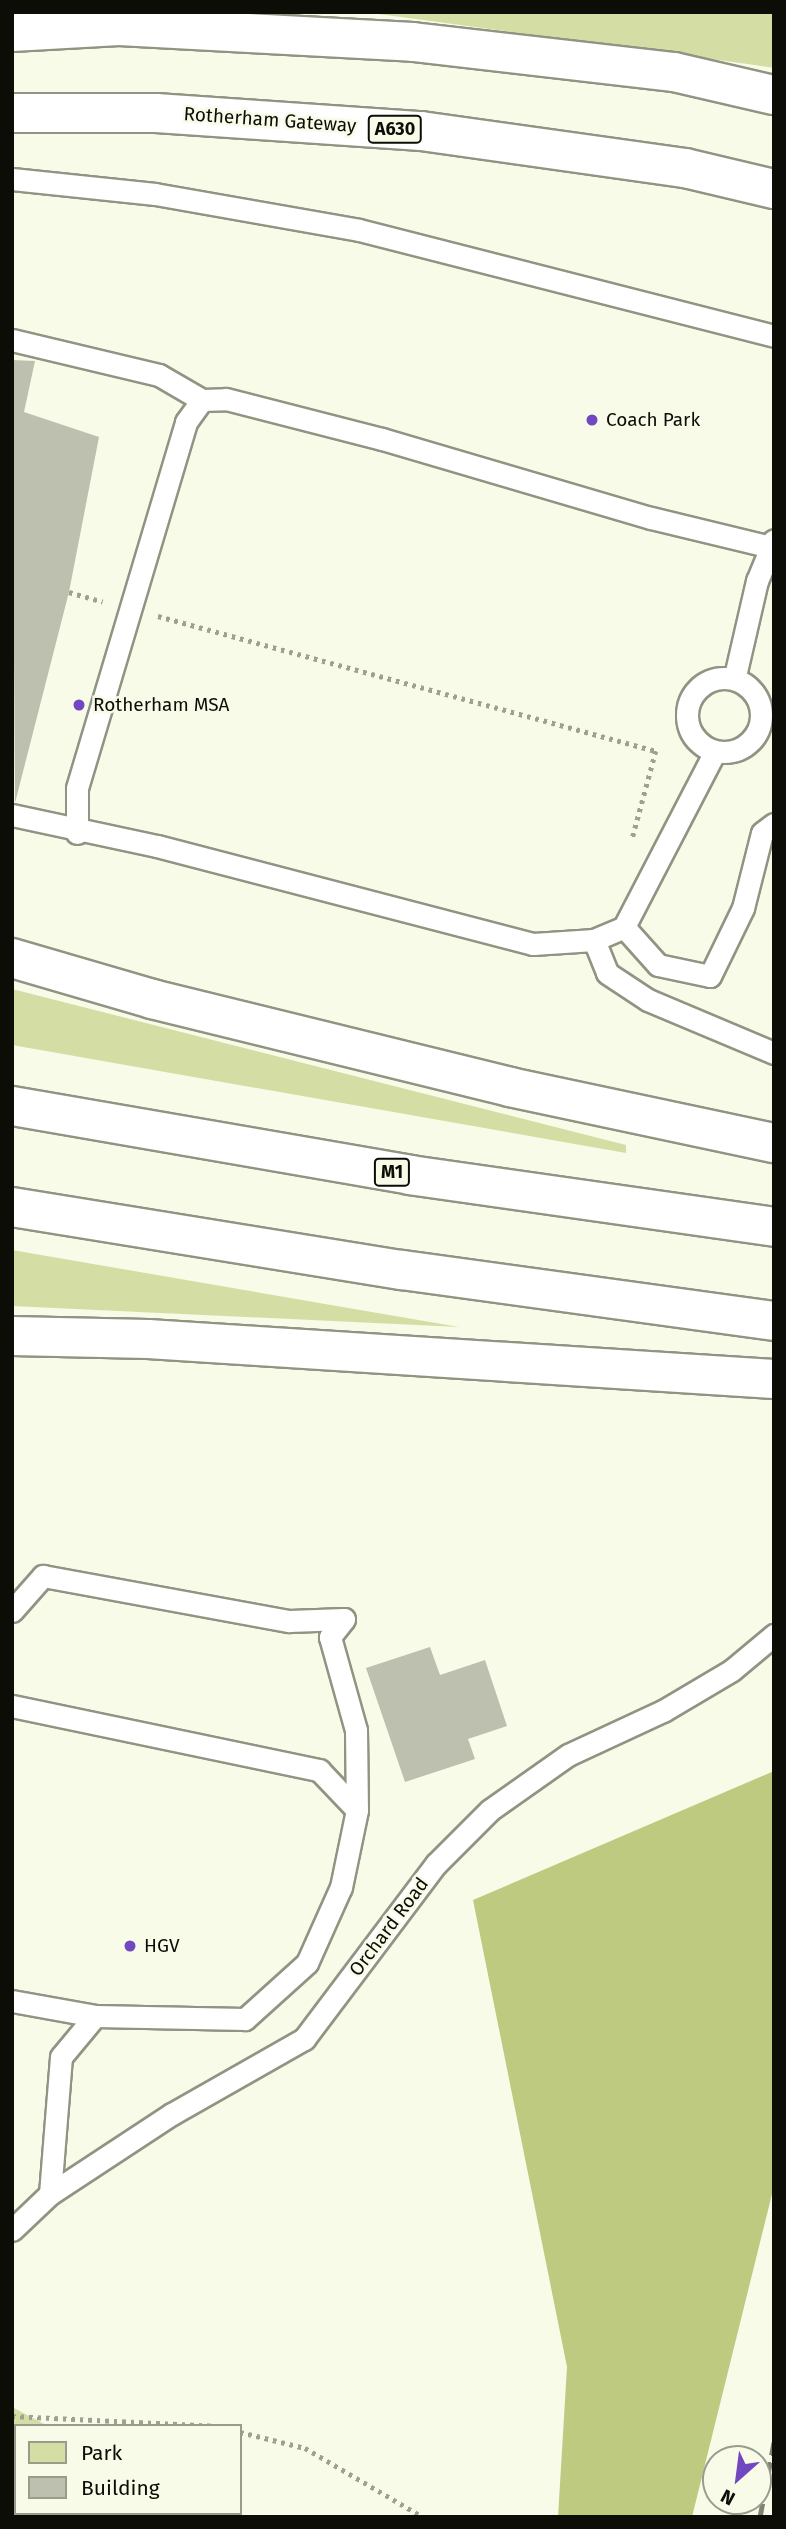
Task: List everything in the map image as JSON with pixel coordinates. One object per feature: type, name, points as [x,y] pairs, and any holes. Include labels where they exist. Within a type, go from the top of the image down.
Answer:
[{"type":"highway","points":[[12,32],[119,26],[413,42],[674,72],[774,95]]},
{"type":"highway","name":"Rotherham Gateway","points":[[12,113],[156,113],[421,131],[685,168],[774,189]]},
{"type":"highway","points":[[12,958],[152,999],[510,1087],[774,1143]]},
{"type":"highway","name":"M1","points":[[12,1106],[410,1175],[774,1227]]},
{"type":"highway","points":[[12,1207],[402,1270],[774,1321]]},
{"type":"highway","points":[[12,1336],[148,1339],[774,1379]]},
{"type":"lane","points":[[12,179],[155,194],[359,230],[774,336]]},
{"type":"lane","points":[[12,340],[159,376],[202,400],[226,399],[382,439],[651,518],[772,544],[735,676]]},
{"type":"lane","points":[[77,833],[77,788],[186,422],[202,400]]},
{"type":"lane","points":[[12,815],[77,833],[157,846],[533,944],[594,940],[624,928],[713,755],[748,743],[767,720],[753,691],[735,676],[710,680],[688,711],[690,736],[713,755]]},
{"type":"lane","points":[[624,928],[658,965],[710,976],[743,908],[762,833],[774,824]]},
{"type":"lane","points":[[594,940],[607,973],[648,1000],[774,1053]]},
{"type":"lane","points":[[12,1611],[43,1576],[289,1621],[344,1619],[330,1637],[356,1730],[357,1810],[341,1887],[307,1963],[245,2019],[95,2017],[12,2001]]},
{"type":"lane","name":"Orchard Road","points":[[12,2230],[50,2194],[172,2114],[304,2039],[436,1864],[490,1810],[568,1755],[663,1711],[732,1670],[774,1635]]},
{"type":"lane","points":[[12,1706],[319,1770],[357,1810]]},
{"type":"lane","points":[[50,2194],[61,2057],[95,2017]]},
{"type":"path","points":[[69,592],[656,751],[629,850],[659,862]]},
{"type":"path","points":[[12,2416],[174,2424]]},
{"type":"path","points":[[242,2432],[305,2448],[423,2517]]},
{"type":"green space","points":[[364,12],[774,12],[774,68],[755,65]]},
{"type":"green space","points":[[12,989],[626,1145],[626,1153],[12,1045]]},
{"type":"green space","points":[[12,1250],[459,1327],[12,1306]]},
{"type":"green space","points":[[774,1771],[774,2186],[710,2445],[702,2445],[702,2477],[692,2517],[558,2517],[567,2367],[473,1900]]},
{"type":"green space","points":[[12,2407],[44,2424],[14,2424],[14,2515],[217,2517],[12,2517]]},
{"type":"building","points":[[12,360],[35,361],[24,412],[99,437],[69,592],[15,803]]},
{"type":"building","points":[[430,1647],[440,1675],[485,1660],[507,1726],[468,1739],[475,1759],[405,1782],[366,1668]]},
{"type":"railway","points":[[760,2517],[774,2442]]},
{"type":"place","name":"Coach Park","points":[[592,420]]},
{"type":"place","name":"Rotherham MSA","points":[[79,705]]},
{"type":"place","name":"HGV","points":[[130,1946]]}]
